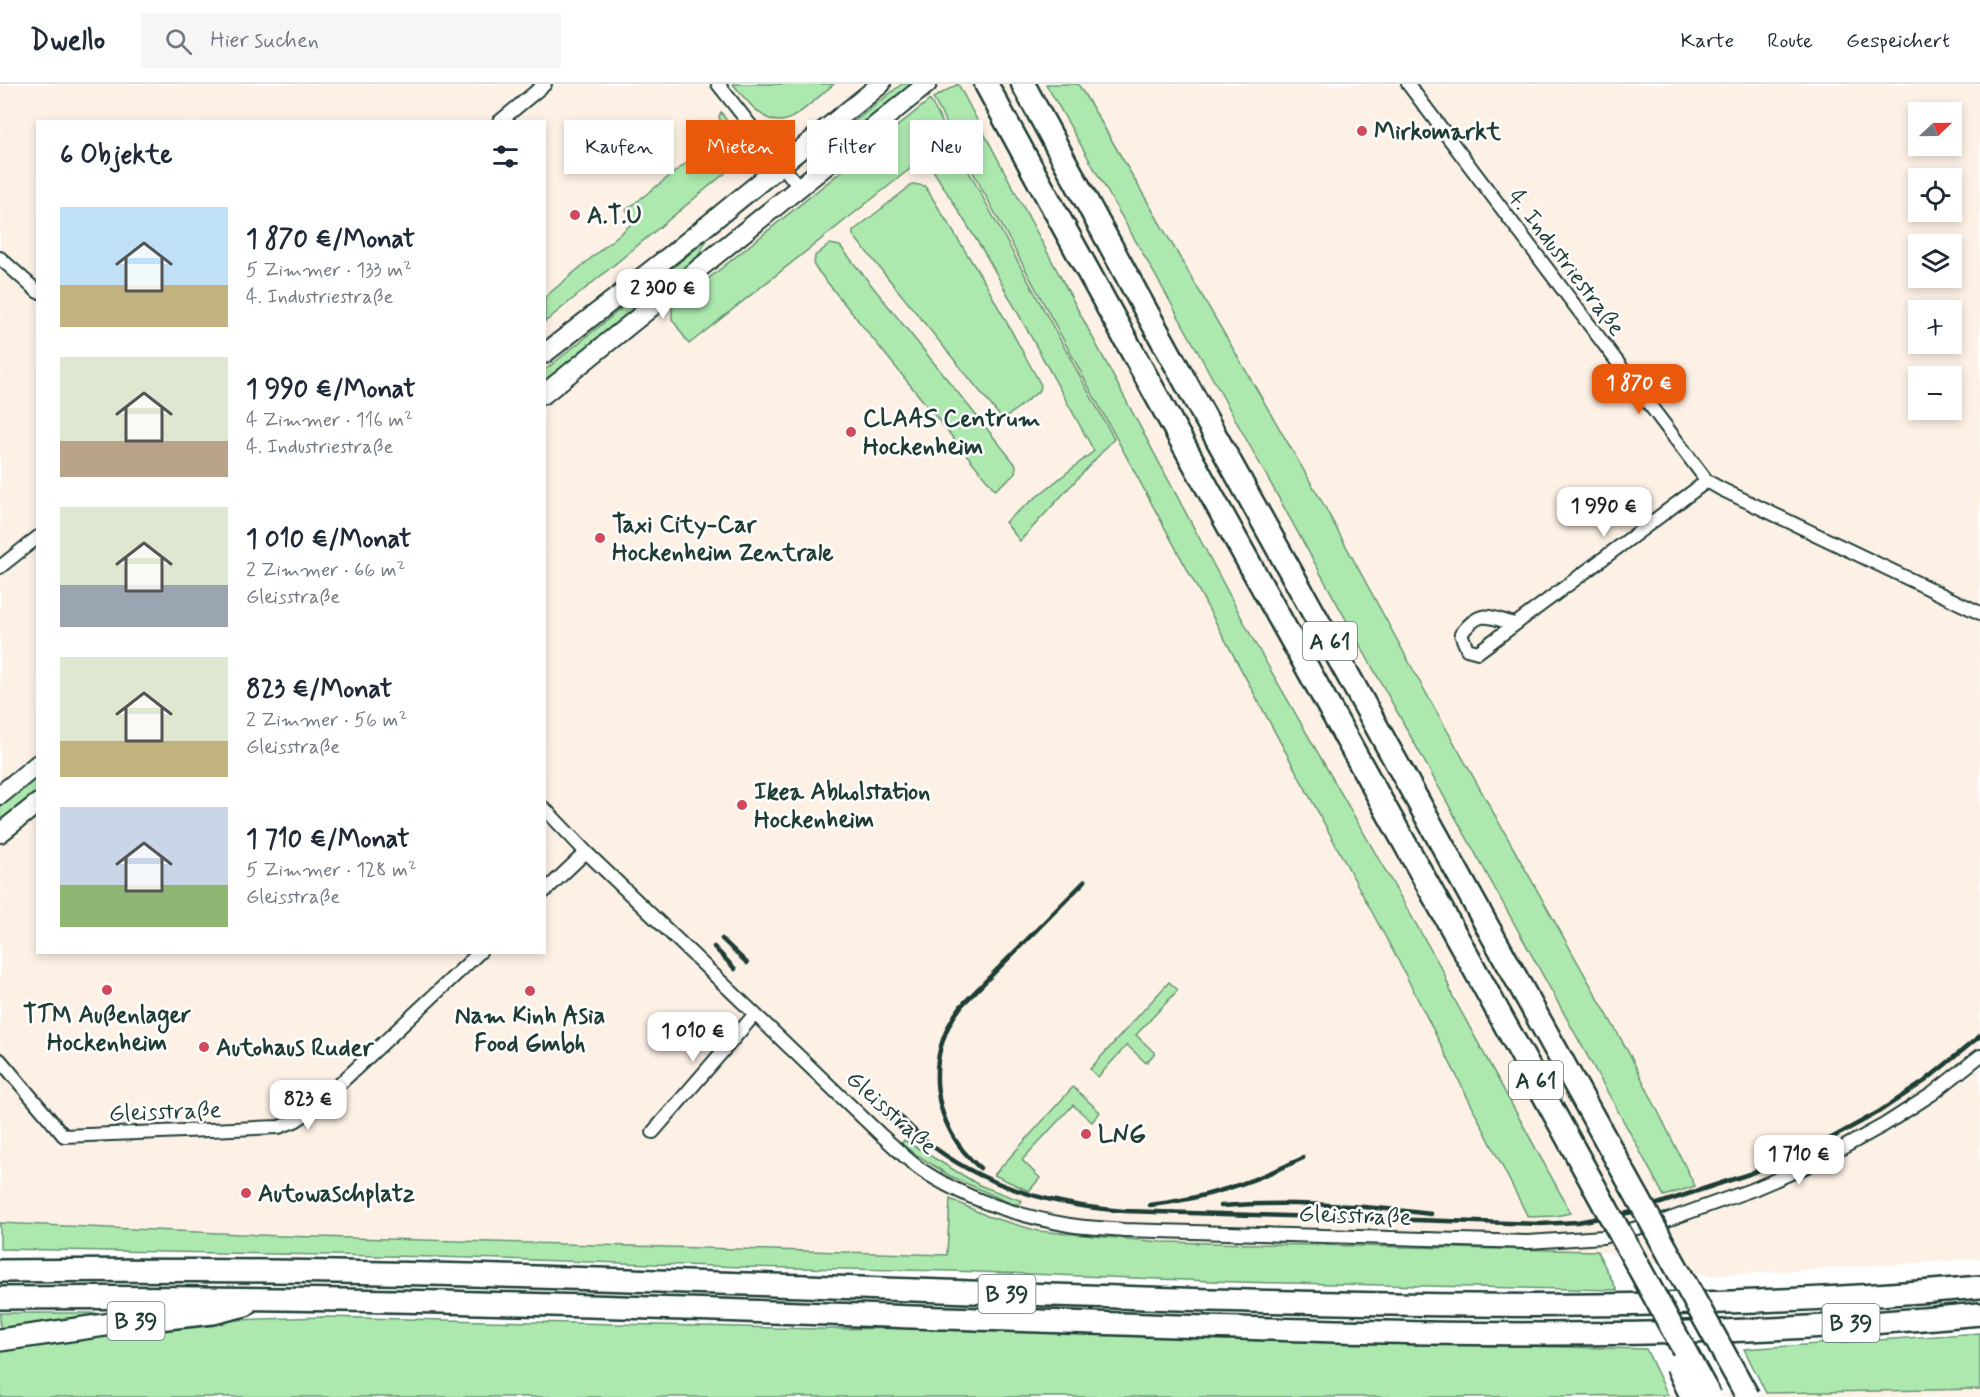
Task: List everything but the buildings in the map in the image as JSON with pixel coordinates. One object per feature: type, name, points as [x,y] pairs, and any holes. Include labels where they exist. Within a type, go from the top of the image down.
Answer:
[{"type":"highway","name":"A 61","points":[[987,84],[1082,261],[1467,953],[1710,1397]]},
{"type":"highway","name":"A 61","points":[[1023,84],[1140,300],[1748,1397]]},
{"type":"highway","name":"A 61","points":[[1641,1268],[1659,1325],[1692,1397]]},
{"type":"highway","name":"B 39","points":[[0,1271],[466,1275],[1321,1304],[1516,1306],[1763,1301],[1980,1287]]},
{"type":"highway","name":"B 39","points":[[0,1298],[271,1298],[1529,1334],[1723,1331],[1980,1314]]},
{"type":"highway","name":"B 39","points":[[0,1340],[213,1313],[271,1298]]},
{"type":"main road","points":[[795,153],[881,84]]},
{"type":"main road","points":[[546,391],[927,84]]},
{"type":"main road","points":[[546,352],[770,174]]},
{"type":"main road","points":[[0,795],[36,766]]},
{"type":"main road","points":[[0,833],[36,805]]},
{"type":"street","points":[[501,120],[545,84]]},
{"type":"street","points":[[718,84],[747,120]]},
{"type":"street","name":"4. Industriestraße","points":[[1408,84],[1707,481],[1980,613]]},
{"type":"street","points":[[789,174],[799,187]]},
{"type":"street","points":[[0,258],[36,290]]},
{"type":"street","points":[[1514,624],[1707,481]]},
{"type":"street","points":[[0,567],[36,539]]},
{"type":"street","name":"Gleisstraße","points":[[546,810],[586,852],[881,1135],[923,1170],[963,1192],[1004,1209],[1071,1225],[1124,1230],[1528,1242],[1603,1237],[1678,1216],[1754,1189],[1817,1162],[1884,1125],[1932,1094],[1980,1056]]},
{"type":"street","points":[[546,890],[586,852]]},
{"type":"street","name":"Gleisstraße","points":[[0,1060],[64,1136],[279,1127],[295,1121],[312,1110],[478,954]]},
{"type":"street","points":[[653,1132],[755,1014]]},
{"type":"shaded area","points":[[0,84],[1980,84],[1980,1259],[1710,1276],[1597,1251],[1161,1242],[1038,1231],[987,1216],[950,1199],[948,1255],[282,1236],[0,1223]]},
{"type":"shaded area","points":[[1980,1389],[1980,1397],[1462,1397],[1668,1395]]},
{"type":"green space","points":[[733,84],[834,84],[804,109],[785,120],[772,120],[748,102]]},
{"type":"green space","points":[[902,84],[914,84],[869,120],[856,120]]},
{"type":"green space","points":[[958,84],[977,120],[945,120],[933,98]]},
{"type":"green space","points":[[1046,84],[1078,84],[1097,115],[1321,500],[1421,684],[1631,1057],[1695,1186],[1664,1196],[1162,287]]},
{"type":"green space","points":[[930,100],[941,120],[910,120],[910,169],[689,344],[672,319],[672,308],[838,174],[898,174],[898,126]]},
{"type":"green space","points":[[721,112],[726,120],[720,120],[719,117]]},
{"type":"green space","points":[[983,131],[1255,643],[1444,973],[1452,995],[1571,1213],[1528,1217],[1400,964],[974,174],[983,174]]},
{"type":"green space","points":[[686,163],[686,174],[724,174],[546,321],[546,296],[635,221],[626,210]]},
{"type":"green space","points":[[936,174],[970,174],[1114,439],[1020,541],[1005,522],[1094,451],[987,257]]},
{"type":"green space","points":[[913,184],[925,186],[985,283],[1041,385],[1040,390],[1003,420],[853,235],[853,231]]},
{"type":"green space","points":[[707,240],[694,263],[546,382],[546,369]]},
{"type":"green space","points":[[830,244],[840,246],[1016,465],[1015,474],[995,490],[814,266],[815,256]]},
{"type":"green space","points":[[36,778],[36,798],[0,826],[0,807]]},
{"type":"green space","points":[[1169,982],[1178,990],[1136,1035],[1155,1053],[1146,1063],[1127,1045],[1098,1077],[1090,1069]]},
{"type":"green space","points":[[1073,1087],[1100,1112],[1092,1122],[1073,1105],[1022,1160],[1040,1178],[1029,1191],[994,1175]]},
{"type":"green space","points":[[904,1140],[979,1185],[1022,1201],[1019,1204],[1012,1204],[950,1176],[901,1145]]},
{"type":"green space","points":[[950,1199],[987,1216],[1038,1231],[1161,1242],[1597,1251],[1617,1290],[1237,1282],[952,1271],[437,1257],[0,1249],[0,1223],[282,1236],[947,1255]]},
{"type":"green space","points":[[0,1313],[96,1313],[96,1317],[0,1332]]},
{"type":"green space","points":[[323,1317],[818,1329],[935,1328],[1222,1339],[1646,1349],[1668,1395],[0,1397],[0,1347],[138,1326]]},
{"type":"green space","points":[[1980,1333],[1980,1389],[1766,1393],[1744,1349]]},
{"type":"railway","points":[[980,1168],[951,1132],[942,1112],[937,1068],[941,1046],[949,1025],[962,1005],[1085,881]]},
{"type":"railway","points":[[722,939],[747,963]]},
{"type":"railway","points":[[714,947],[735,969]]},
{"type":"railway","points":[[878,1094],[905,1122],[935,1148],[956,1162],[978,1174],[1025,1193],[1074,1205],[1124,1211],[1541,1224],[1577,1222],[1633,1212],[1749,1174],[1826,1141],[1877,1113],[1925,1081],[1980,1036]]},
{"type":"railway","points":[[873,1105],[908,1134]]},
{"type":"railway","points":[[1150,1205],[1209,1194],[1266,1175],[1303,1158]]},
{"type":"railway","points":[[1221,1206],[1326,1205],[1431,1214]]},
{"type":"place","name":"Mirkomarkt","points":[[1362,131]]},
{"type":"place","name":"A.T.U","points":[[575,215]]},
{"type":"place","name":"CLAAS Centrum Hockenheim","points":[[851,432]]},
{"type":"place","name":"Taxi City-Car Hockenheim Zentrale","points":[[600,538]]},
{"type":"place","name":"Ikea Abholstation Hockenheim","points":[[742,805]]},
{"type":"place","name":"TTM Außenlager Hockenheim","points":[[107,990]]},
{"type":"place","name":"Nam Kinh Asia Food Gmbh","points":[[530,991]]},
{"type":"place","name":"Autohaus Ruder","points":[[204,1047]]},
{"type":"place","name":"LNG","points":[[1086,1134]]},
{"type":"place","name":"Autowaschplatz","points":[[246,1193]]}]
